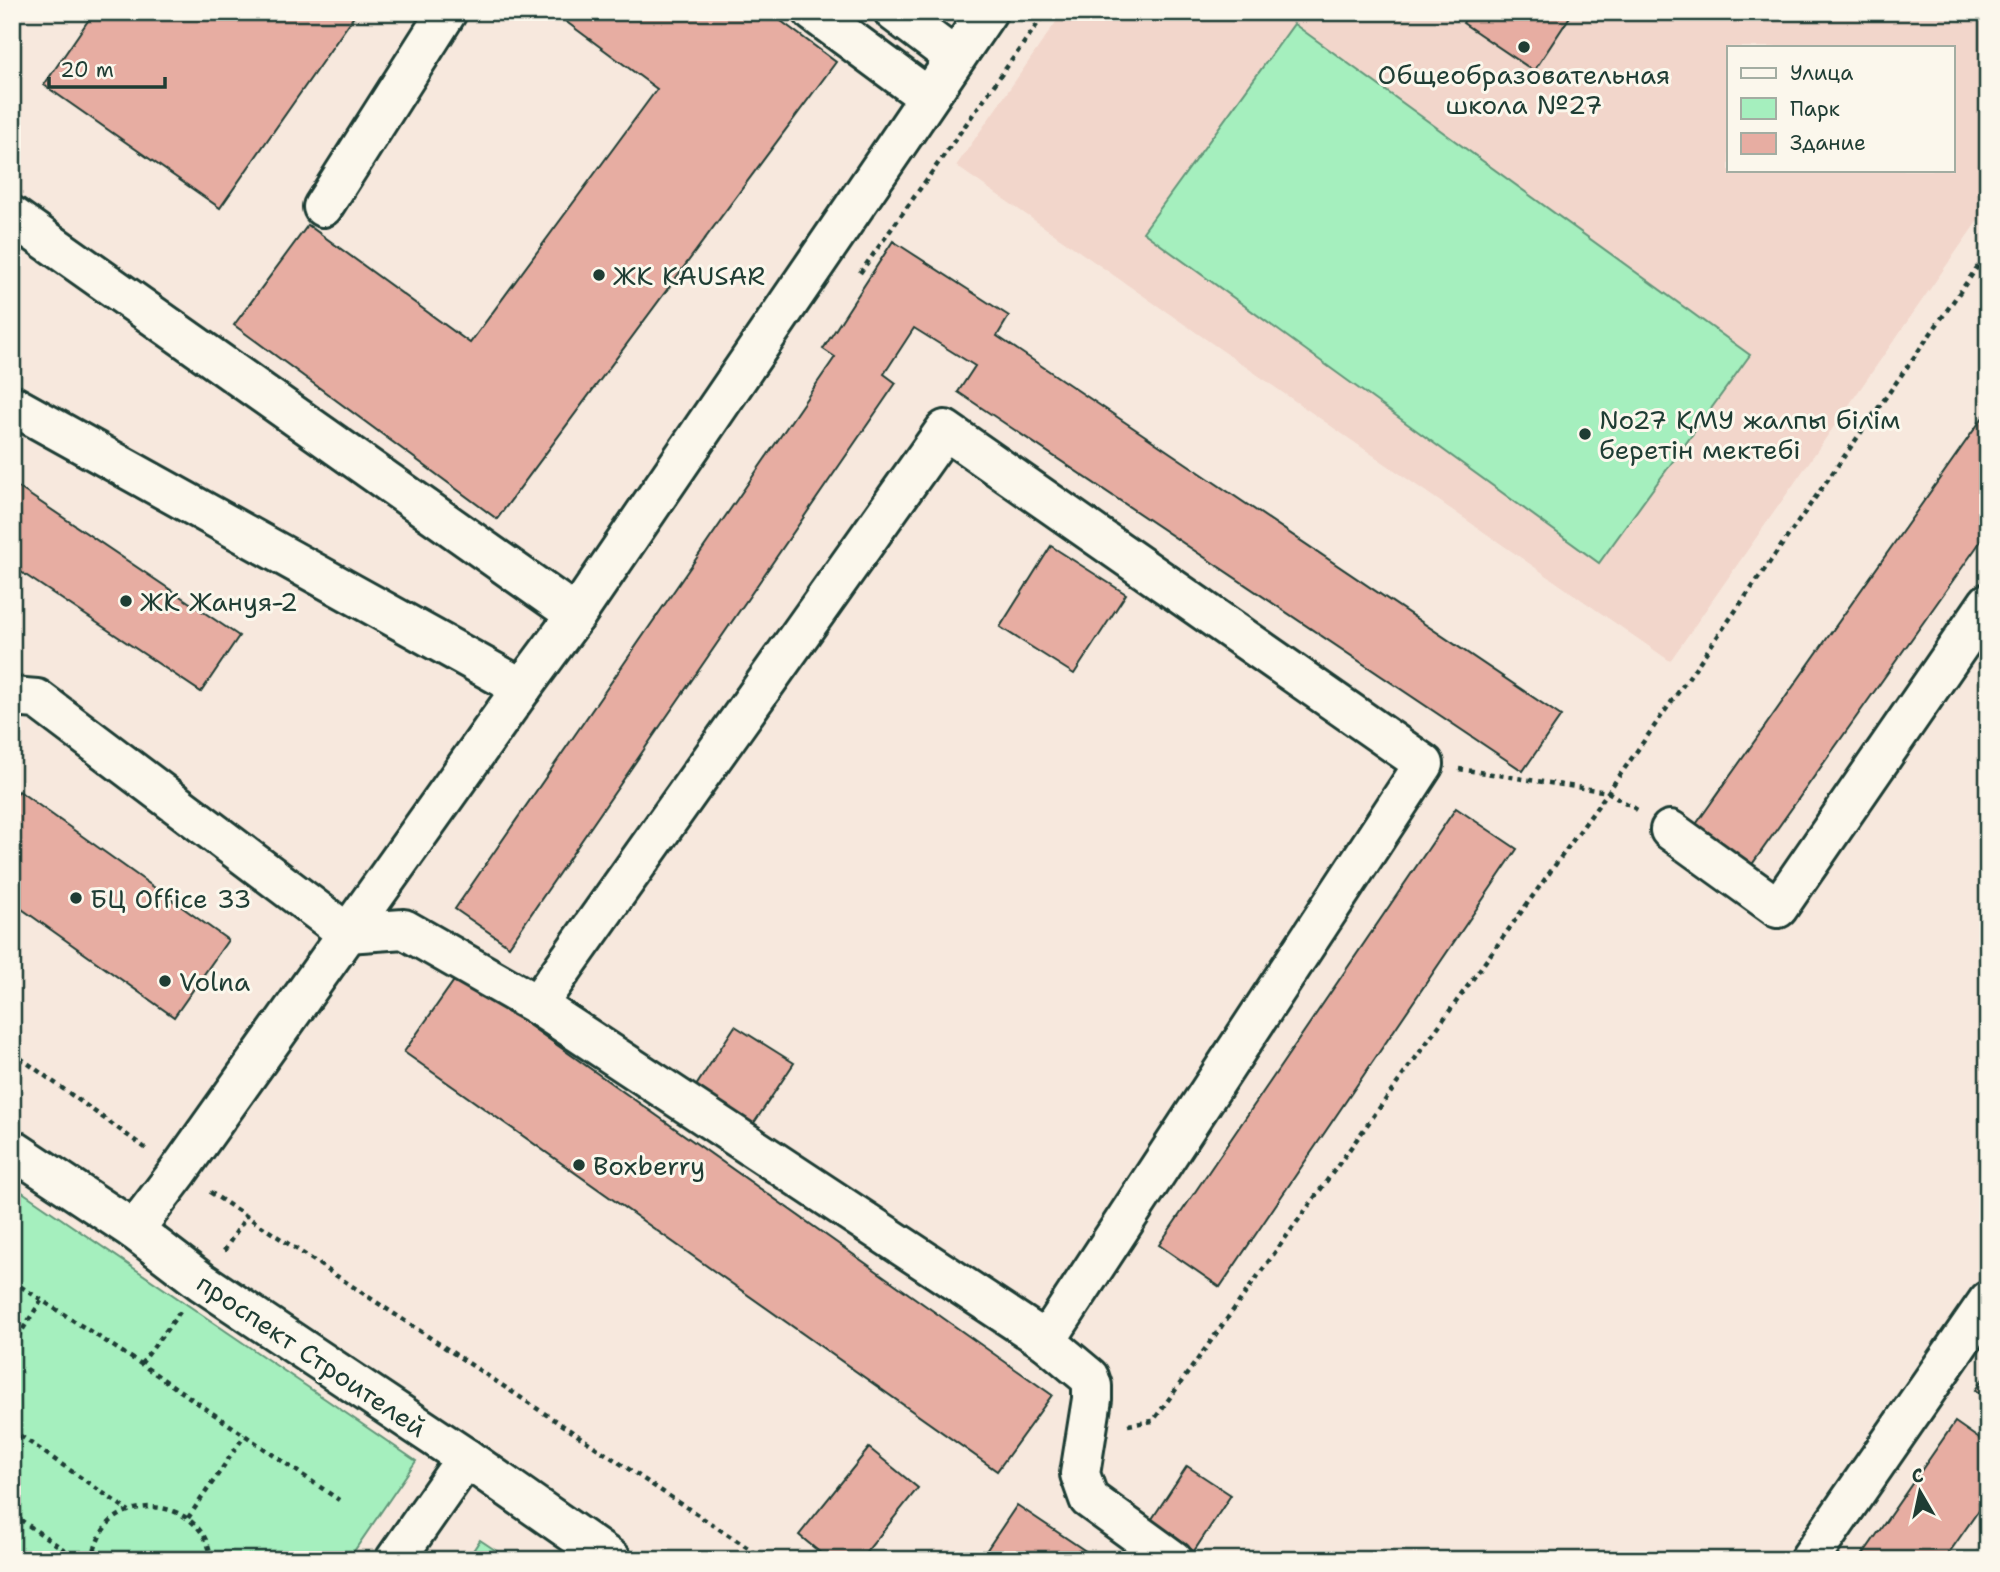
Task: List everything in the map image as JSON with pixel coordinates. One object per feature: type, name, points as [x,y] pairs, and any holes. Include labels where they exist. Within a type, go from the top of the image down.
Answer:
[{"type":"street","points":[[323,207],[447,12]]},
{"type":"street","points":[[813,12],[928,97]]},
{"type":"street","points":[[894,12],[955,58]]},
{"type":"street","points":[[134,1230],[576,615],[987,12]]},
{"type":"street","points":[[12,216],[576,615]]},
{"type":"street","points":[[12,405],[522,688]]},
{"type":"street","points":[[537,1005],[945,430],[1424,764],[1046,1341]]},
{"type":"street","points":[[1670,830],[1779,908],[1988,603]]},
{"type":"street","points":[[12,697],[37,699],[347,933],[404,929],[537,1005],[1046,1341],[1089,1377],[1092,1399],[1080,1474],[1089,1500],[1173,1560]]},
{"type":"street","name":"проспект Строителей","points":[[12,1149],[134,1230],[202,1282],[466,1458],[612,1560]]},
{"type":"street","points":[[1810,1560],[1988,1301]]},
{"type":"street","points":[[395,1560],[466,1458]]},
{"type":"path","points":[[1087,1431],[1153,1422],[1608,792],[1988,252]]},
{"type":"path","points":[[1424,764],[1608,792],[1670,830]]},
{"type":"path","points":[[12,1052],[178,1172],[247,1215],[766,1560]]},
{"type":"path","points":[[12,1281],[339,1500]]},
{"type":"path","points":[[12,1346],[41,1301]]},
{"type":"path","points":[[12,1430],[129,1511]]},
{"type":"path","points":[[188,1518],[245,1435]]},
{"type":"path","points":[[92,1560],[98,1539],[111,1522],[129,1511],[149,1506],[169,1509],[188,1518],[202,1533],[211,1560]]},
{"type":"path","points":[[12,1514],[79,1560]]},
{"type":"shaded area","name":"No27 ҚМУ жалпы білім беретін мектебі","points":[[1063,12],[1988,12],[1988,206],[1670,661],[956,166]]},
{"type":"green space","points":[[1294,24],[1750,355],[1599,563],[1143,232]]},
{"type":"green space","points":[[12,1185],[416,1461],[348,1560],[12,1560]]},
{"type":"green space","points":[[480,1540],[510,1560],[467,1560]]},
{"type":"building","points":[[94,12],[357,12],[220,208],[44,85]]},
{"type":"building","name":"ЖК KAUSAR","points":[[553,12],[769,12],[836,62],[497,519],[234,325],[308,225],[470,343],[657,89]]},
{"type":"building","name":"Общеобразовательная школа №27","points":[[1470,12],[1573,12],[1534,71],[1463,23]]},
{"type":"building","points":[[893,241],[1009,316],[997,336],[1561,716],[1523,771],[958,392],[975,366],[914,328],[884,374],[896,383],[509,946],[455,909],[835,357],[823,349]]},
{"type":"building","points":[[1988,410],[1988,531],[1748,870],[1692,830]]},
{"type":"building","name":"ЖК Жануя-2","points":[[12,483],[239,636],[201,692],[12,566]]},
{"type":"building","points":[[1051,546],[1126,594],[1074,674],[1000,627]]},
{"type":"building","points":[[19,791],[228,940],[174,1017],[12,902],[12,800]]},
{"type":"building","points":[[1456,808],[1517,849],[1220,1287],[1159,1245]]},
{"type":"building","points":[[458,975],[1052,1395],[997,1471],[404,1052]]},
{"type":"building","points":[[735,1026],[794,1063],[752,1126],[694,1089]]},
{"type":"building","points":[[1988,1372],[1988,1399],[1975,1390]]},
{"type":"building","points":[[1955,1422],[1988,1445],[1988,1497],[1944,1560],[1859,1560]]},
{"type":"building","points":[[869,1448],[918,1488],[860,1560],[829,1560],[799,1535]]},
{"type":"building","points":[[1187,1466],[1231,1495],[1194,1551],[1150,1522]]},
{"type":"building","points":[[1017,1505],[1099,1560],[980,1560]]},
{"type":"place","name":"Общеобразовательная школа №27","points":[[1524,47]]},
{"type":"place","name":"ЖК KAUSAR","points":[[599,275]]},
{"type":"place","name":"No27 ҚМУ жалпы білім беретін мектебі","points":[[1585,434]]},
{"type":"place","name":"ЖК Жануя-2","points":[[126,601]]},
{"type":"place","name":"БЦ Office 33","points":[[76,898]]},
{"type":"place","name":"Volna","points":[[165,981]]},
{"type":"place","name":"Boxberry","points":[[579,1165]]}]
